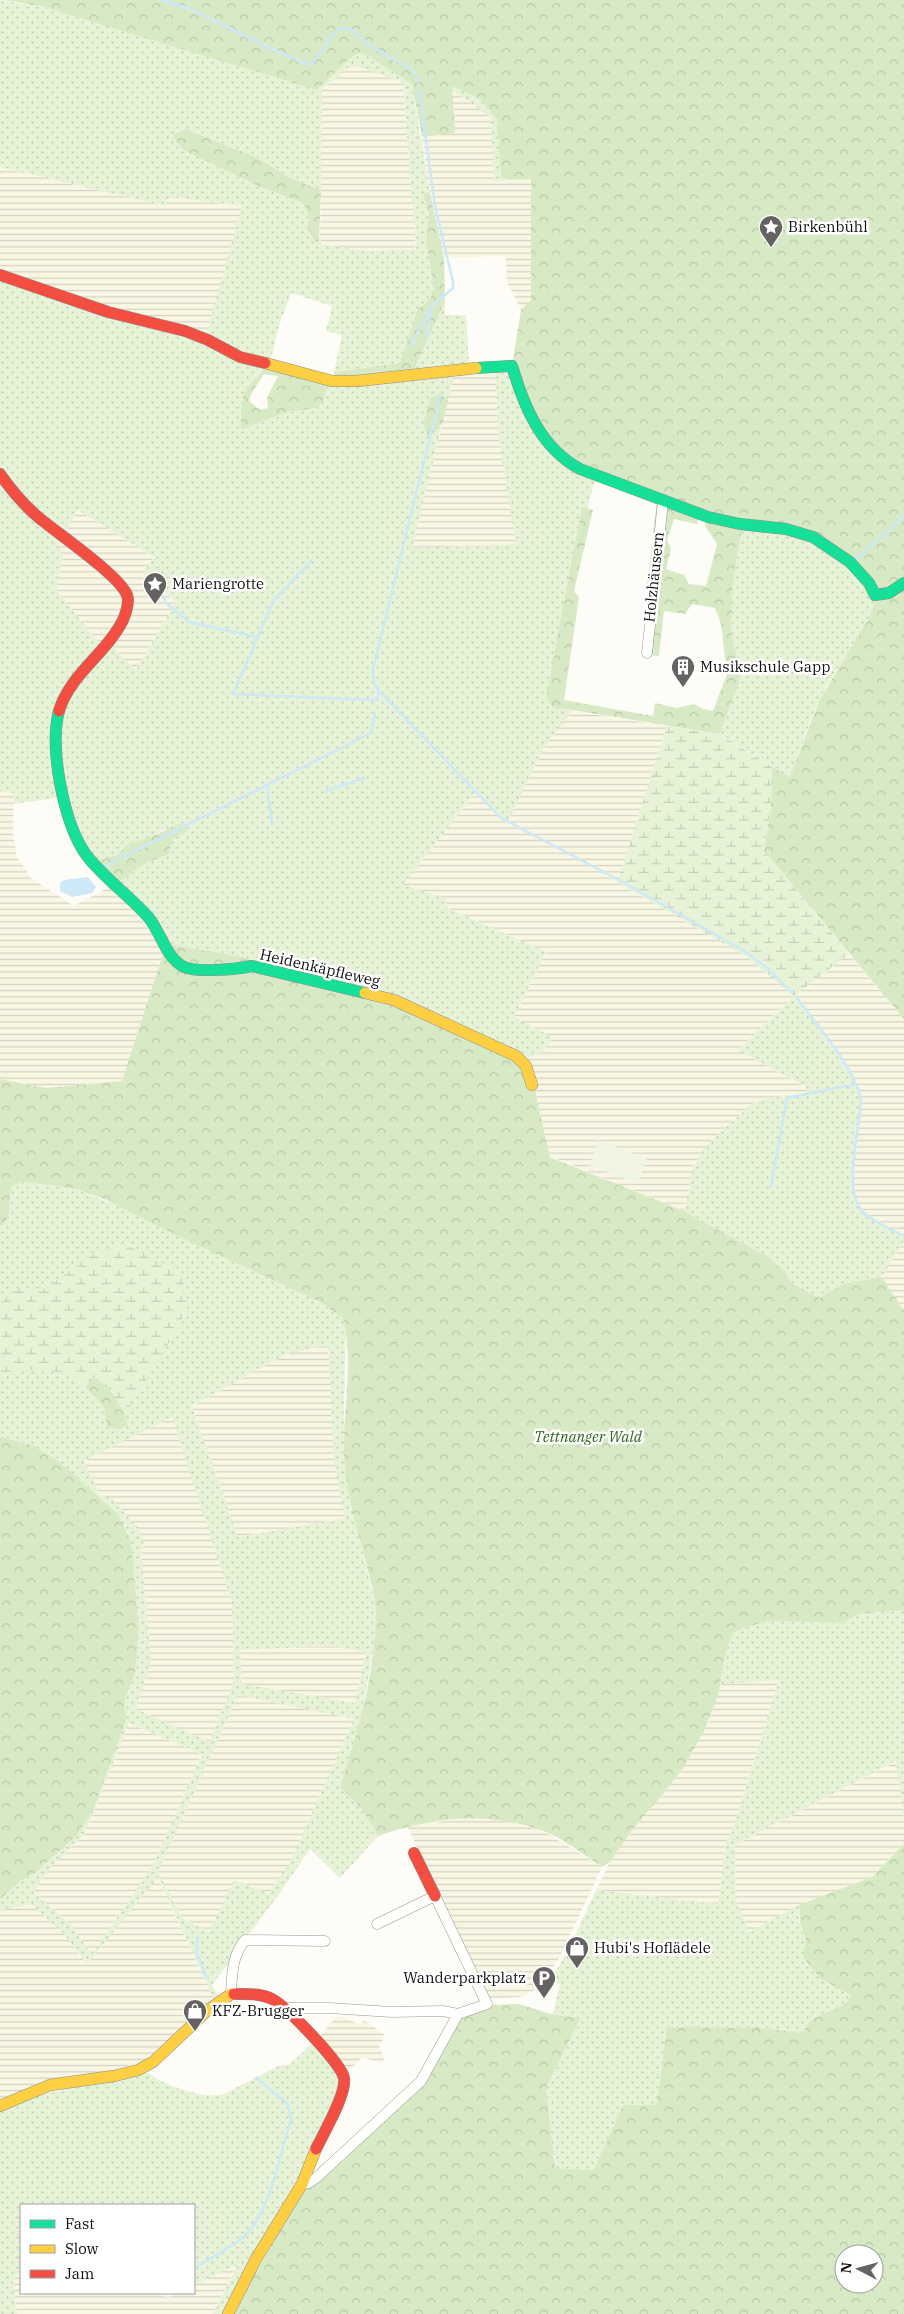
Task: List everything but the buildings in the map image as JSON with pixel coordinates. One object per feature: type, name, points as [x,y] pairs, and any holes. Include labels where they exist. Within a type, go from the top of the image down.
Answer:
[{"type":"street","points":[[0,276],[108,312],[185,331],[208,340],[240,357],[332,381],[357,381],[507,364],[512,366],[534,422],[549,444],[571,465],[663,501],[734,523],[788,529],[812,537],[839,553],[861,574],[875,596],[889,592],[904,583]]},
{"type":"street","name":"Heidenkäpfleweg","points":[[0,474],[15,495],[32,512],[102,568],[124,590],[128,601],[123,618],[106,645],[72,684],[63,698],[54,736],[60,774],[73,833],[78,845],[91,861],[146,914],[163,937],[172,958],[180,965],[208,970],[234,970],[252,966],[394,1000],[516,1056],[526,1066],[532,1085]]},
{"type":"street","name":"Holzhäusern","points":[[647,653],[663,501]]},
{"type":"street","points":[[285,2008],[329,2008],[392,2012],[443,2011],[458,2014],[487,2004],[414,1853]]},
{"type":"street","points":[[377,1924],[435,1896]]},
{"type":"street","points":[[231,1994],[234,1958],[245,1940],[325,1941]]},
{"type":"street","points":[[0,2106],[50,2085],[114,2076],[138,2070],[153,2062],[208,2010],[231,1994],[256,1994],[285,2008],[337,2064],[344,2078],[343,2090],[306,2170],[302,2184],[252,2266],[228,2314]]},
{"type":"street","points":[[302,2184],[309,2183],[316,2178],[421,2081],[458,2014]]},
{"type":"shaded area","points":[[352,65],[403,82],[416,249],[371,251],[320,245],[322,89]]},
{"type":"shaded area","points":[[452,90],[491,117],[494,182],[531,178],[531,301],[521,310],[507,282],[506,256],[444,258],[430,193],[422,137],[455,132]]},
{"type":"shaded area","points":[[0,167],[165,206],[169,197],[243,206],[206,336],[0,273]]},
{"type":"shaded area","points":[[495,368],[499,441],[517,545],[412,548],[455,371]]},
{"type":"shaded area","points":[[78,510],[154,557],[143,573],[176,602],[136,670],[111,645],[102,646],[56,590],[63,555],[58,543]]},
{"type":"shaded area","points":[[572,711],[667,726],[617,882],[747,957],[794,996],[738,1050],[807,1088],[806,1093],[765,1099],[753,1103],[715,1137],[702,1150],[693,1168],[684,1211],[550,1156],[534,1086],[523,1057],[514,1017],[546,952],[447,908],[403,885],[476,792],[507,823],[545,746]]},
{"type":"shaded area","points":[[0,790],[14,793],[13,833],[17,857],[31,878],[74,906],[113,885],[165,948],[122,1081],[46,1088],[0,1079]]},
{"type":"shaded area","points":[[849,954],[904,1019],[904,1236],[865,1213],[858,1204],[853,1187],[853,1177],[862,1097],[856,1084],[796,994]]},
{"type":"shaded area","points":[[904,1241],[904,1311],[882,1277]]},
{"type":"shaded area","points":[[328,1344],[334,1462],[346,1518],[238,1537],[192,1406],[286,1354]]},
{"type":"shaded area","points":[[172,1416],[232,1603],[234,1680],[210,1742],[135,1710],[151,1660],[141,1551],[100,1496],[84,1461]]},
{"type":"shaded area","points":[[331,1646],[366,1651],[355,1703],[242,1685],[240,1650]]},
{"type":"shaded area","points":[[779,1679],[732,1832],[726,1843],[718,1904],[596,1890],[610,1862],[632,1830],[664,1793],[709,1722],[721,1684]]},
{"type":"shaded area","points":[[238,1695],[355,1718],[288,1867],[284,1870],[269,1894],[234,1880],[210,1932],[182,1918],[158,1872]]},
{"type":"shaded area","points":[[129,1723],[202,1754],[153,1866],[95,1950],[90,1953],[71,1925],[33,1892],[52,1866],[84,1835]]},
{"type":"shaded area","points":[[897,1761],[904,1817],[904,1844],[872,1877],[799,1905],[749,1932],[736,1901],[735,1845]]},
{"type":"shaded area","points":[[461,1819],[504,1819],[545,1832],[602,1867],[558,1960],[545,1979],[533,1991],[520,1997],[490,1999],[486,1993],[407,1826]]},
{"type":"shaded area","points":[[157,1876],[214,1999],[154,2058],[0,2103],[0,1910],[31,1904],[65,1935],[87,1964]]},
{"type":"shaded area","points":[[336,2017],[344,2017],[360,2025],[364,2020],[385,2035],[379,2046],[384,2059],[382,2064],[362,2057],[346,2074],[317,2039]]},
{"type":"shaded area","points":[[238,2263],[213,2314],[17,2314],[13,2281],[20,2270],[20,2294],[161,2294],[168,2297],[175,2294],[195,2294],[195,2284]]},
{"type":"green space","points":[[0,0],[349,59],[361,52],[412,84],[430,193],[423,193],[429,216],[426,241],[434,290],[430,299],[417,310],[400,363],[334,372],[342,335],[326,331],[332,306],[291,293],[279,326],[270,362],[206,336],[242,206],[169,197],[165,206],[0,167]],"holes":[[[352,65],[403,82],[416,249],[371,251],[321,245],[321,239],[319,242],[314,241],[307,226],[310,217],[303,203],[258,186],[183,150],[172,135],[187,129],[256,157],[290,178],[321,190],[322,89]]]},
{"type":"green space","points":[[4,0],[904,0],[904,1019],[764,851],[771,806],[772,767],[790,777],[820,699],[868,620],[875,595],[871,587],[812,537],[743,525],[733,580],[731,629],[741,677],[720,734],[553,707],[546,698],[582,507],[593,510],[574,591],[579,597],[564,700],[653,716],[655,703],[677,708],[694,704],[703,709],[713,711],[727,674],[721,624],[715,608],[692,604],[685,614],[664,611],[659,656],[651,655],[650,606],[647,586],[657,499],[596,476],[549,444],[512,366],[521,310],[531,300],[531,179],[509,180],[501,177],[497,119],[480,99],[452,86],[455,133],[422,137],[412,84],[361,52],[349,59],[317,90],[44,7]],"holes":[[[700,514],[707,516],[705,526],[717,544],[706,586],[689,584],[684,575],[666,569],[671,549],[667,540],[674,519],[697,524]]]},
{"type":"green space","points":[[451,85],[480,99],[497,119],[501,177],[509,180],[494,182],[491,117],[452,90]]},
{"type":"green space","points":[[186,129],[256,157],[290,178],[321,190],[319,242],[314,241],[307,226],[310,217],[303,203],[258,186],[183,150],[172,135]]},
{"type":"green space","points":[[423,193],[430,193],[444,258],[445,301],[411,377],[327,383],[324,399],[317,408],[287,412],[241,430],[241,408],[244,394],[252,382],[268,366],[333,377],[334,372],[400,363],[417,310],[430,299],[434,290],[426,241],[429,215]],"holes":[[[264,374],[278,376],[267,398],[268,408],[260,410],[249,401],[252,393]]]},
{"type":"green space","points":[[0,277],[271,363],[249,385],[245,392],[241,407],[242,430],[287,412],[317,408],[327,383],[455,371],[412,548],[516,544],[499,441],[495,368],[512,366],[596,476],[582,529],[556,705],[572,711],[545,746],[507,823],[476,792],[403,885],[445,898],[447,908],[546,952],[514,1017],[552,1037],[542,1053],[523,1057],[270,972],[243,957],[169,944],[118,883],[146,863],[169,854],[165,829],[144,841],[130,842],[117,855],[94,862],[62,797],[14,804],[13,793],[0,790],[0,480],[60,539],[58,543],[63,555],[56,590],[102,646],[111,644],[136,670],[176,602],[143,573],[154,557],[78,510],[63,535],[0,470]]},
{"type":"green space","points":[[445,301],[445,315],[466,315],[469,364],[414,371]]},
{"type":"green space","points":[[441,394],[448,401],[443,421],[429,439],[423,423],[431,398]]},
{"type":"green space","points":[[743,525],[788,529],[839,553],[875,595],[868,621],[820,699],[790,778],[720,734],[741,677],[731,629],[733,580]]},
{"type":"green space","points":[[667,726],[720,734],[772,767],[771,806],[764,851],[849,954],[794,996],[747,957],[617,882]]},
{"type":"green space","points":[[182,823],[187,831],[172,839],[169,854],[146,863],[118,883],[94,862],[117,855],[130,842],[150,837]]},
{"type":"green space","name":"Tettnanger Wald","points":[[169,944],[243,957],[269,968],[411,1009],[523,1057],[534,1086],[550,1157],[684,1211],[768,1257],[785,1271],[790,1282],[819,1298],[843,1284],[882,1277],[904,1311],[904,1610],[859,1614],[843,1623],[769,1621],[743,1628],[734,1633],[727,1648],[718,1696],[704,1731],[685,1765],[632,1830],[610,1862],[602,1867],[551,1834],[523,1825],[502,1821],[461,1819],[440,1821],[419,1824],[378,1836],[361,1808],[340,1787],[358,1729],[367,1689],[374,1649],[375,1629],[375,1602],[348,1491],[344,1454],[348,1351],[343,1318],[320,1302],[180,1237],[104,1199],[75,1189],[21,1182],[12,1186],[8,1217],[0,1227],[0,1079],[46,1088],[122,1081],[165,948]]},
{"type":"green space","points":[[796,994],[857,1085],[862,1097],[853,1177],[857,1199],[868,1214],[904,1236],[904,1241],[882,1277],[843,1284],[819,1298],[790,1282],[785,1271],[768,1257],[684,1211],[693,1169],[702,1150],[715,1137],[753,1103],[765,1099],[806,1093],[806,1087],[738,1050]]},
{"type":"green space","points":[[599,1140],[647,1159],[637,1183],[589,1165]]},
{"type":"green space","points":[[21,1182],[75,1189],[126,1209],[320,1302],[343,1318],[346,1329],[344,1412],[347,1485],[375,1604],[374,1646],[360,1723],[340,1787],[361,1808],[378,1836],[340,1878],[310,1849],[234,1954],[230,1971],[227,1965],[212,1985],[219,1997],[214,1999],[158,1877],[87,1964],[65,1935],[31,1904],[0,1910],[0,1900],[18,1882],[35,1873],[94,1809],[126,1721],[125,1699],[135,1674],[139,1628],[131,1541],[116,1512],[58,1461],[34,1446],[0,1436],[0,1227],[8,1217],[12,1186]],"holes":[[[328,1345],[334,1462],[345,1518],[238,1537],[192,1406],[286,1354]],[[172,1417],[232,1603],[234,1680],[210,1742],[136,1709],[151,1660],[141,1551],[144,1547],[141,1531],[111,1497],[100,1496],[84,1461]],[[331,1646],[366,1652],[355,1703],[242,1684],[240,1650]],[[238,1695],[354,1719],[288,1867],[284,1869],[269,1894],[234,1880],[209,1932],[182,1918],[158,1872]],[[129,1723],[202,1754],[153,1866],[95,1950],[90,1952],[71,1925],[33,1892],[52,1866],[84,1835]]]},
{"type":"green space","points":[[124,1244],[186,1275],[182,1290],[188,1304],[179,1326],[125,1415],[108,1388],[92,1377],[86,1387],[69,1374],[38,1369],[0,1375],[0,1304],[18,1288],[45,1289],[89,1256]]},
{"type":"green space","points":[[91,1377],[105,1385],[115,1396],[127,1425],[117,1429],[107,1426],[104,1407],[86,1387]]},
{"type":"green space","points":[[0,1436],[34,1446],[58,1461],[116,1512],[131,1541],[139,1628],[135,1674],[125,1699],[126,1721],[94,1809],[76,1836],[35,1873],[18,1882],[0,1900]]},
{"type":"green space","points":[[904,1610],[904,1817],[896,1761],[735,1845],[736,1901],[749,1932],[799,1905],[799,1922],[808,1942],[838,1983],[853,1996],[848,2003],[817,2016],[804,2033],[763,2028],[716,2029],[657,2105],[623,2105],[595,2170],[555,2168],[546,2088],[581,2019],[553,2014],[560,1984],[549,1982],[569,1949],[596,1890],[718,1904],[726,1843],[732,1832],[779,1680],[721,1684],[727,1648],[734,1633],[743,1628],[769,1621],[843,1623],[859,1614]]},
{"type":"green space","points":[[904,1844],[904,2314],[232,2314],[303,2191],[423,2083],[454,2022],[487,2005],[519,2004],[551,2014],[581,2018],[546,2088],[555,2168],[594,2170],[623,2105],[657,2105],[667,2027],[763,2028],[804,2033],[807,2025],[812,2020],[841,2006],[852,1996],[820,1978],[803,1957],[806,1939],[800,1923],[799,1905],[872,1877]]},
{"type":"green space","points":[[313,2043],[335,2066],[341,2082],[286,2209],[225,2314],[213,2314],[238,2264],[195,2285],[195,2204],[20,2204],[20,2271],[13,2282],[17,2314],[0,2314],[0,2109],[22,2099],[144,2070],[182,2090],[205,2095],[224,2094],[278,2066],[290,2064]]},
{"type":"water","points":[[88,877],[96,887],[92,893],[72,897],[60,891],[60,883],[64,880]]},
{"type":"waterway","points":[[162,0],[190,9],[278,52],[310,65],[339,28],[352,30],[366,43],[414,71],[418,82]]},
{"type":"waterway","points":[[419,88],[435,206],[453,282],[453,288],[431,307],[427,336]]},
{"type":"waterway","points":[[410,347],[430,309]]},
{"type":"waterway","points":[[440,397],[373,669],[374,682],[378,690],[501,818],[619,880],[746,952],[768,969],[791,992]]},
{"type":"waterway","points":[[857,558],[904,516]]},
{"type":"waterway","points":[[311,561],[274,600],[233,694],[378,700],[378,690]]},
{"type":"waterway","points":[[161,591],[166,603],[189,622],[256,637]]},
{"type":"waterway","points":[[105,866],[371,733],[375,714]]},
{"type":"waterway","points":[[326,791],[364,778]]},
{"type":"waterway","points":[[267,786],[272,824]]},
{"type":"waterway","points":[[796,997],[841,1057],[861,1097],[853,1175],[857,1203],[868,1217],[904,1236]]},
{"type":"waterway","points":[[771,1186],[787,1098],[856,1084]]},
{"type":"waterway","points":[[197,1938],[197,1954],[207,1978]]},
{"type":"waterway","points":[[195,2267],[235,2244],[250,2230],[259,2216],[273,2184],[291,2119],[288,2104],[256,2078]]},
{"type":"traffic: fast","points":[[476,368],[512,366],[522,396],[536,425],[555,450],[580,469],[708,517],[740,524],[786,529],[813,537],[850,562],[869,583],[875,595],[889,593],[904,583]]},
{"type":"traffic: fast","points":[[59,711],[56,727],[57,765],[65,807],[79,842],[94,864],[149,918],[168,951],[178,963],[184,967],[198,970],[252,966],[365,993]]},
{"type":"traffic: slow","points":[[265,363],[332,381],[357,381],[476,368]]},
{"type":"traffic: slow","points":[[365,993],[394,1000],[516,1056],[526,1066],[532,1085]]},
{"type":"traffic: slow","points":[[0,2106],[50,2085],[114,2076],[138,2070],[153,2062],[208,2010],[231,1994],[234,1994]]},
{"type":"traffic: slow","points":[[228,2314],[256,2259],[302,2184],[316,2149]]},
{"type":"traffic: jam","points":[[0,275],[108,312],[185,331],[208,340],[240,357],[265,363]]},
{"type":"traffic: jam","points":[[0,474],[27,507],[87,554],[122,587],[128,598],[128,605],[123,620],[116,632],[71,686],[59,711]]},
{"type":"traffic: jam","points":[[414,1853],[435,1896]]},
{"type":"traffic: jam","points":[[234,1994],[263,1996],[279,2004],[313,2036],[341,2071],[344,2078],[342,2094],[316,2149]]},
{"type":"place","name":"Birkenbühl","points":[[771,248]]},
{"type":"place","name":"Mariengrotte","points":[[155,605]]},
{"type":"place","name":"Musikschule Gapp","points":[[683,688]]},
{"type":"place","name":"Hubi's Hoflädele","points":[[577,1969]]},
{"type":"place","name":"Wanderparkplatz","points":[[544,1999]]},
{"type":"place","name":"KFZ-Brugger","points":[[195,2032]]}]
